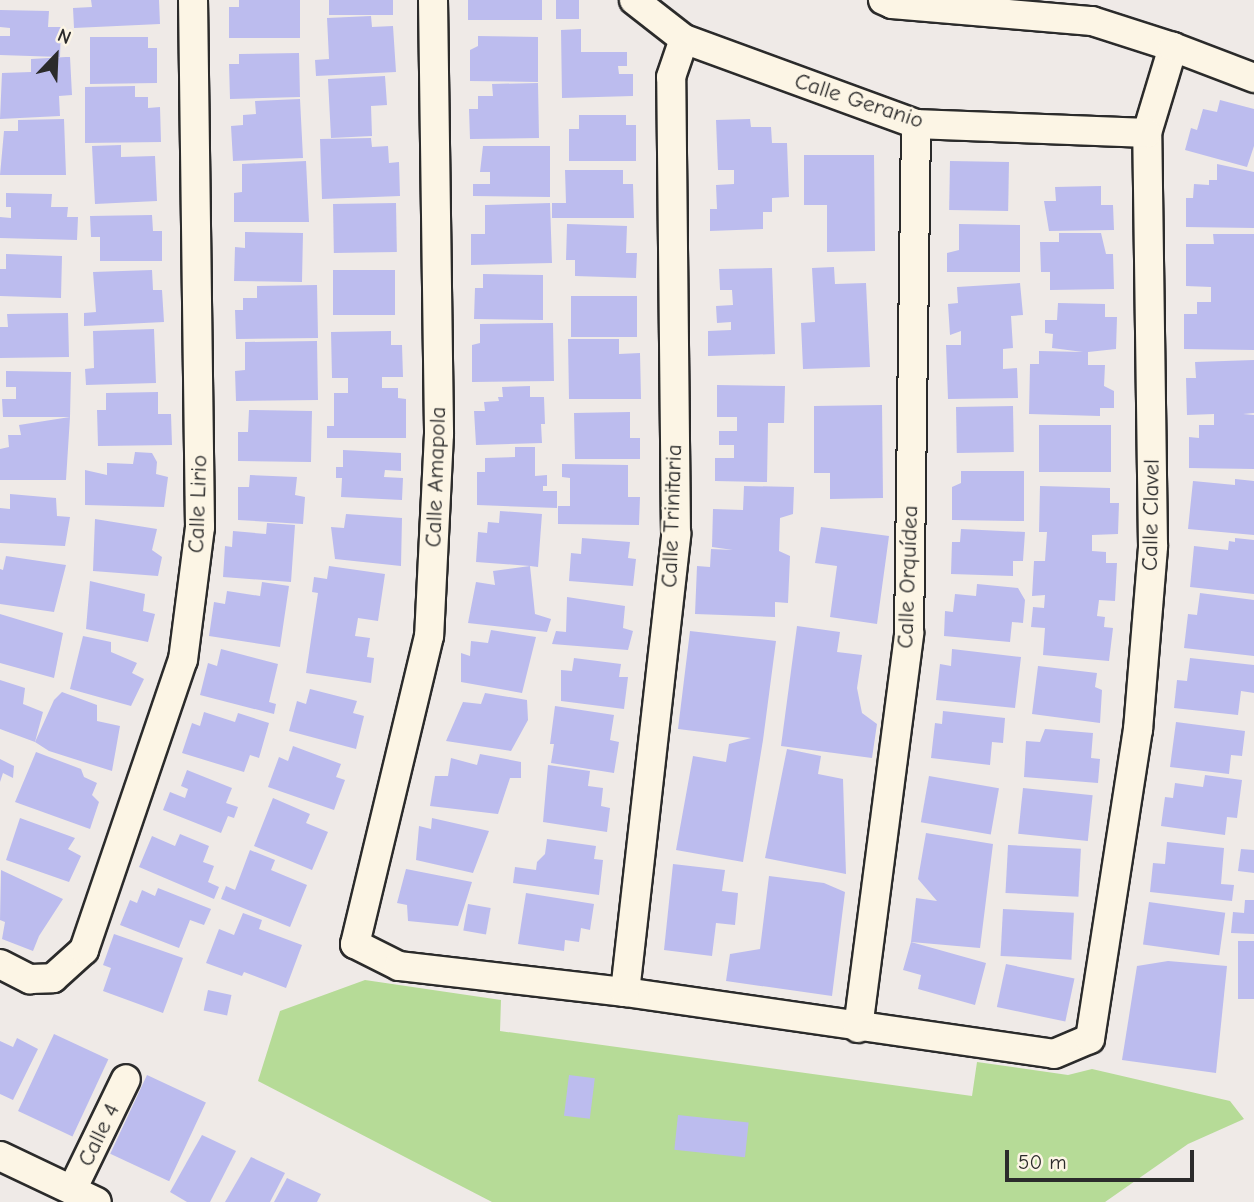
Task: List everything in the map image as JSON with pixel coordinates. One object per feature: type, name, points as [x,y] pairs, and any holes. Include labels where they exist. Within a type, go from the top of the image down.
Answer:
[{"type":"street","name":"Calle Lirio","points":[[0,964],[30,979],[53,978],[84,950],[183,660],[200,527],[193,0]]},
{"type":"street","name":"Calle Amapola","points":[[433,0],[439,434],[429,636],[355,944],[399,965],[625,992]]},
{"type":"street","name":"Calle Geranio","points":[[634,0],[684,39],[916,124],[1147,134]]},
{"type":"street","points":[[883,0],[892,4],[1091,21],[1173,47],[1254,78]]},
{"type":"street","name":"Calle Trinitaria","points":[[625,992],[676,534],[671,77],[684,39]]},
{"type":"street","name":"Calle Clavel","points":[[858,1028],[1054,1054],[1090,1039],[1138,730],[1153,546],[1147,134],[1173,47]]},
{"type":"street","name":"Calle Orquídea","points":[[858,1028],[909,633],[916,124]]},
{"type":"street","points":[[625,992],[858,1028]]},
{"type":"street","name":"Calle 4","points":[[72,1190],[126,1079]]},
{"type":"street","points":[[0,1156],[97,1202]]},
{"type":"green space","points":[[365,980],[501,1000],[500,1031],[972,1096],[977,1062],[1068,1075],[1092,1069],[1230,1101],[1244,1119],[1188,1144],[1105,1202],[492,1202],[258,1081],[280,1011]]},
{"type":"building","points":[[91,0],[159,0],[160,24],[74,28],[73,8],[92,7]]},
{"type":"building","points":[[239,0],[300,0],[300,38],[229,38],[229,7],[239,7]]},
{"type":"building","points":[[329,0],[393,0],[393,15],[329,15]]},
{"type":"building","points":[[468,0],[542,0],[542,20],[468,20]]},
{"type":"building","points":[[556,0],[579,0],[579,19],[556,19]]},
{"type":"building","points":[[0,10],[49,11],[48,27],[61,27],[60,57],[0,55],[0,36],[10,36],[10,28],[0,27]]},
{"type":"building","points":[[371,16],[372,27],[393,26],[396,72],[316,76],[315,60],[329,59],[327,18]]},
{"type":"building","points":[[581,29],[581,52],[627,52],[627,66],[618,66],[619,74],[633,74],[633,96],[562,98],[561,30]]},
{"type":"building","points":[[478,36],[538,37],[538,82],[470,81],[470,50],[478,46]]},
{"type":"building","points":[[90,37],[148,37],[148,48],[157,48],[157,83],[90,84]]},
{"type":"building","points":[[299,53],[300,97],[230,99],[229,64],[239,64],[239,54]]},
{"type":"building","points":[[70,57],[72,95],[59,96],[60,116],[0,119],[2,73],[31,72],[31,59]]},
{"type":"building","points":[[385,76],[387,105],[371,106],[372,136],[331,138],[328,79]]},
{"type":"building","points":[[538,83],[539,138],[470,139],[469,109],[478,109],[478,96],[493,96],[492,84]]},
{"type":"building","points":[[135,86],[135,97],[148,97],[148,108],[160,107],[161,142],[85,143],[85,87]]},
{"type":"building","points":[[300,99],[303,158],[233,161],[231,126],[243,125],[243,115],[256,114],[255,101]]},
{"type":"building","points":[[1220,100],[1254,109],[1254,146],[1247,167],[1185,150],[1191,128],[1197,130],[1203,109],[1217,112]]},
{"type":"building","points":[[579,115],[626,115],[626,125],[636,125],[636,161],[569,161],[569,129],[579,129]]},
{"type":"building","points":[[64,119],[66,175],[0,175],[4,131],[18,131],[18,120]]},
{"type":"building","points":[[750,119],[751,127],[771,127],[772,143],[787,143],[789,197],[772,198],[772,212],[763,212],[763,229],[710,231],[710,209],[717,209],[716,185],[734,184],[734,170],[718,170],[716,120]]},
{"type":"building","points":[[371,138],[372,147],[388,146],[389,163],[399,162],[400,196],[322,199],[320,139]]},
{"type":"building","points":[[121,145],[121,157],[155,156],[157,201],[95,204],[92,146]]},
{"type":"building","points":[[483,146],[550,146],[550,197],[473,196],[473,184],[490,184],[490,172],[480,172]]},
{"type":"building","points":[[804,155],[874,155],[875,251],[827,252],[827,205],[804,205]]},
{"type":"building","points":[[306,161],[309,222],[234,222],[234,193],[242,192],[242,164]]},
{"type":"building","points":[[950,161],[1009,162],[1008,211],[949,210]]},
{"type":"building","points":[[1217,164],[1254,172],[1254,228],[1186,227],[1186,198],[1193,198],[1194,184],[1209,185],[1209,180],[1217,180]]},
{"type":"building","points":[[565,170],[623,170],[623,184],[633,184],[634,218],[552,218],[552,203],[566,203]]},
{"type":"building","points":[[1101,186],[1101,205],[1113,205],[1114,230],[1049,231],[1044,201],[1056,201],[1055,187]]},
{"type":"building","points":[[6,193],[52,194],[51,207],[68,207],[67,217],[78,217],[77,240],[0,238],[0,217],[11,218],[11,207],[6,207]]},
{"type":"building","points":[[396,203],[397,252],[334,253],[333,204]]},
{"type":"building","points":[[550,203],[552,263],[471,265],[471,234],[485,234],[485,205]]},
{"type":"building","points":[[152,215],[153,231],[162,231],[162,261],[100,261],[100,237],[91,237],[90,216]]},
{"type":"building","points":[[567,224],[627,226],[626,253],[637,253],[636,278],[575,276],[575,260],[566,260]]},
{"type":"building","points":[[959,224],[1020,225],[1020,272],[947,272],[947,253],[959,250]]},
{"type":"building","points":[[245,232],[303,233],[302,282],[234,281],[235,247],[245,248]]},
{"type":"building","points":[[1059,233],[1101,233],[1106,254],[1113,254],[1114,289],[1050,290],[1050,272],[1041,272],[1040,242],[1059,242]]},
{"type":"building","points":[[1213,234],[1254,234],[1254,350],[1184,349],[1184,314],[1197,314],[1197,302],[1211,302],[1211,287],[1186,286],[1186,244],[1214,244]]},
{"type":"building","points":[[6,254],[62,256],[61,298],[0,296],[0,269],[6,269]]},
{"type":"building","points":[[834,267],[835,284],[866,283],[870,367],[803,369],[801,323],[815,322],[812,268]]},
{"type":"building","points":[[772,268],[775,354],[708,356],[708,331],[731,330],[731,322],[717,323],[716,306],[733,305],[732,290],[720,290],[719,269]]},
{"type":"building","points":[[152,270],[153,290],[162,290],[164,322],[84,326],[84,313],[96,312],[93,272]]},
{"type":"building","points":[[333,270],[395,270],[395,315],[333,315]]},
{"type":"building","points":[[483,274],[543,275],[543,320],[474,319],[475,288],[483,288]]},
{"type":"building","points":[[1020,283],[1023,315],[1011,316],[1013,348],[1003,349],[1003,369],[1017,368],[1018,398],[948,399],[946,345],[961,345],[961,331],[950,335],[948,304],[958,303],[957,287]]},
{"type":"building","points":[[317,285],[318,338],[236,339],[235,310],[243,310],[243,298],[257,298],[257,286]]},
{"type":"building","points":[[571,296],[637,296],[637,337],[571,337]]},
{"type":"building","points":[[1058,303],[1105,304],[1105,317],[1117,317],[1116,349],[1088,352],[1088,365],[1105,365],[1104,386],[1114,391],[1114,408],[1100,408],[1100,416],[1029,414],[1030,364],[1039,364],[1039,351],[1083,352],[1052,348],[1053,334],[1045,333],[1045,320],[1057,320]]},
{"type":"building","points":[[68,313],[69,357],[0,358],[0,327],[8,327],[7,314]]},
{"type":"building","points":[[553,323],[554,381],[472,382],[472,345],[480,343],[480,324]]},
{"type":"building","points":[[154,329],[156,383],[86,385],[85,369],[94,368],[93,331]]},
{"type":"building","points":[[391,331],[391,345],[402,345],[403,377],[382,377],[382,388],[398,388],[398,398],[406,399],[406,438],[327,438],[327,426],[334,426],[334,393],[348,393],[348,378],[332,378],[331,332]]},
{"type":"building","points":[[568,339],[619,339],[619,354],[640,353],[641,399],[569,399]]},
{"type":"building","points":[[317,341],[318,400],[236,401],[235,371],[245,370],[245,342]]},
{"type":"building","points":[[1254,360],[1254,413],[1243,414],[1254,415],[1254,469],[1189,468],[1189,437],[1199,438],[1199,425],[1214,425],[1214,414],[1187,415],[1186,378],[1196,378],[1195,362]]},
{"type":"building","points":[[6,371],[71,372],[70,417],[3,417],[2,399],[16,399],[16,387],[6,387]]},
{"type":"building","points":[[717,385],[785,386],[784,423],[768,423],[767,482],[715,481],[715,458],[734,458],[734,445],[719,445],[719,431],[737,431],[737,417],[717,417]]},
{"type":"building","points":[[530,386],[530,397],[544,397],[545,424],[541,424],[542,443],[476,445],[474,411],[485,411],[484,402],[499,401],[498,397],[503,397],[502,387]]},
{"type":"building","points":[[158,392],[158,414],[171,414],[172,445],[98,446],[97,410],[106,410],[106,393]]},
{"type":"building","points":[[882,405],[883,498],[830,499],[830,473],[814,473],[814,406]]},
{"type":"building","points":[[1013,406],[1014,452],[957,453],[956,407]]},
{"type":"building","points":[[249,410],[312,411],[311,462],[238,461],[238,432],[248,432]]},
{"type":"building","points":[[630,412],[630,438],[640,438],[640,459],[575,459],[574,413]]},
{"type":"building","points":[[70,417],[66,480],[0,480],[0,449],[9,447],[8,435],[21,435],[19,425]]},
{"type":"building","points":[[1039,425],[1111,425],[1111,472],[1039,472]]},
{"type":"building","points":[[515,447],[535,447],[535,476],[547,475],[547,486],[543,486],[543,491],[557,491],[557,508],[477,505],[477,472],[485,472],[485,458],[515,457]]},
{"type":"building","points":[[343,450],[401,453],[401,471],[385,470],[384,477],[403,478],[402,500],[341,497],[342,478],[336,478],[336,467],[343,467]]},
{"type":"building","points":[[135,452],[152,453],[157,462],[156,474],[168,477],[164,507],[85,505],[85,470],[107,475],[107,463],[133,464]]},
{"type":"building","points":[[562,464],[628,465],[628,497],[640,497],[639,525],[558,524],[558,506],[570,506],[570,478],[562,477]]},
{"type":"building","points":[[961,471],[1024,471],[1024,521],[952,520],[952,487],[961,483]]},
{"type":"building","points":[[250,475],[297,477],[295,495],[305,497],[303,524],[238,520],[238,487],[249,487]]},
{"type":"building","points":[[1235,479],[1254,481],[1254,535],[1188,529],[1193,481],[1235,485]]},
{"type":"building","points":[[744,486],[794,487],[793,514],[780,518],[779,551],[790,556],[788,603],[775,602],[775,617],[695,614],[697,566],[710,567],[711,549],[733,550],[712,547],[713,509],[743,510]]},
{"type":"building","points":[[1040,486],[1110,488],[1110,503],[1119,503],[1118,534],[1092,535],[1092,551],[1106,552],[1106,563],[1117,563],[1115,601],[1099,600],[1097,616],[1105,617],[1104,627],[1113,628],[1109,661],[1043,655],[1045,628],[1031,627],[1033,607],[1044,608],[1045,595],[1032,596],[1034,561],[1045,561],[1047,532],[1039,532]]},
{"type":"building","points":[[10,494],[56,498],[57,516],[70,517],[65,546],[0,543],[0,508],[10,509]]},
{"type":"building","points":[[500,511],[542,514],[538,567],[476,562],[478,532],[487,533],[488,522],[499,523]]},
{"type":"building","points":[[346,514],[402,518],[401,566],[335,559],[331,527],[344,528]]},
{"type":"building","points":[[95,519],[157,529],[152,550],[162,557],[158,576],[93,571]]},
{"type":"building","points":[[267,523],[295,525],[291,582],[223,577],[225,546],[232,547],[233,531],[266,534]]},
{"type":"building","points":[[821,527],[889,536],[877,624],[830,617],[837,566],[815,563]]},
{"type":"building","points":[[961,529],[1025,532],[1023,561],[1013,561],[1013,576],[951,574],[952,542],[960,542]]},
{"type":"building","points":[[582,538],[630,542],[628,558],[636,559],[633,586],[569,581],[571,553],[581,554]]},
{"type":"building","points":[[1235,538],[1254,540],[1254,594],[1190,587],[1194,546],[1228,550],[1229,541],[1235,542]]},
{"type":"building","points":[[6,556],[66,565],[54,612],[0,604],[0,569],[3,570]]},
{"type":"building","points":[[329,566],[385,574],[378,621],[358,618],[355,636],[370,638],[367,657],[374,658],[371,683],[306,673],[318,593],[312,592],[314,577],[327,579]]},
{"type":"building","points":[[530,566],[535,614],[551,619],[547,632],[468,623],[476,582],[495,585],[493,571]]},
{"type":"building","points":[[90,581],[145,594],[143,611],[155,614],[148,642],[86,629]]},
{"type":"building","points":[[262,582],[289,586],[280,647],[209,636],[214,602],[225,604],[227,591],[260,596]]},
{"type":"building","points":[[977,584],[1018,588],[1025,600],[1023,623],[1012,622],[1010,642],[944,636],[945,611],[953,612],[955,594],[976,596]]},
{"type":"building","points":[[1200,593],[1254,600],[1254,656],[1184,648],[1188,614],[1197,615]]},
{"type":"building","points":[[567,597],[625,606],[623,628],[633,631],[628,650],[552,644],[556,631],[566,632]]},
{"type":"building","points":[[0,614],[63,633],[54,678],[0,663]]},
{"type":"building","points":[[797,626],[840,632],[837,652],[862,655],[857,688],[862,713],[877,724],[872,758],[781,746]]},
{"type":"building","points":[[491,630],[536,637],[522,693],[461,682],[461,653],[470,656],[471,641],[488,643]]},
{"type":"building","points":[[690,631],[776,641],[743,862],[676,850],[693,756],[726,762],[729,744],[751,738],[678,729]]},
{"type":"building","points":[[83,636],[111,642],[111,652],[137,663],[132,673],[144,679],[131,706],[70,689]]},
{"type":"building","points":[[221,649],[278,664],[269,702],[276,704],[274,714],[200,695],[208,663],[217,666]]},
{"type":"building","points":[[952,649],[1021,657],[1015,708],[936,700],[940,664],[951,666]]},
{"type":"building","points":[[574,658],[621,664],[619,677],[628,677],[624,709],[561,701],[561,670],[572,671]]},
{"type":"building","points":[[1190,658],[1254,665],[1254,693],[1241,691],[1238,715],[1174,708],[1177,680],[1187,681]]},
{"type":"building","points":[[1038,666],[1097,673],[1095,687],[1102,690],[1100,723],[1032,714]]},
{"type":"building","points":[[0,680],[25,688],[23,704],[43,712],[35,742],[0,729]]},
{"type":"building","points":[[310,689],[357,701],[353,713],[364,716],[356,749],[289,731],[297,701],[306,704]]},
{"type":"building","points":[[62,692],[97,705],[97,721],[120,726],[112,771],[49,751],[35,742],[54,700]]},
{"type":"building","points":[[485,693],[527,700],[528,720],[511,751],[446,741],[463,702],[481,704]]},
{"type":"building","points":[[555,706],[614,715],[610,740],[619,742],[614,773],[551,763],[554,744],[550,744]]},
{"type":"building","points":[[943,711],[1005,718],[1003,743],[992,742],[990,765],[931,758],[935,723],[942,724]]},
{"type":"building","points":[[204,712],[235,722],[238,713],[269,723],[259,758],[250,755],[244,772],[182,753],[192,723],[200,726]]},
{"type":"building","points":[[1176,722],[1245,731],[1242,756],[1231,755],[1229,774],[1170,767]]},
{"type":"building","points":[[1045,729],[1093,733],[1091,758],[1100,759],[1098,783],[1024,777],[1026,741],[1040,742]]},
{"type":"building","points":[[293,746],[341,764],[336,777],[345,780],[334,810],[268,787],[279,757],[288,761]]},
{"type":"building","points":[[787,749],[821,756],[818,774],[843,779],[846,874],[765,858]]},
{"type":"building","points":[[36,752],[81,769],[84,777],[97,783],[92,795],[99,802],[90,829],[15,802]]},
{"type":"building","points":[[480,754],[521,762],[521,778],[510,778],[498,814],[430,806],[435,776],[448,776],[451,758],[477,765]]},
{"type":"building","points":[[0,759],[14,766],[13,778],[3,773],[0,782]]},
{"type":"building","points":[[548,765],[590,771],[588,786],[603,788],[601,806],[610,808],[607,832],[543,822]]},
{"type":"building","points":[[187,770],[232,788],[226,803],[238,807],[234,818],[228,816],[221,833],[163,810],[170,792],[185,798],[188,789],[181,786]]},
{"type":"building","points":[[1205,775],[1242,780],[1237,818],[1227,817],[1225,835],[1161,826],[1165,797],[1173,798],[1175,783],[1203,787]]},
{"type":"building","points":[[929,776],[999,788],[991,835],[921,822]]},
{"type":"building","points":[[1023,788],[1093,795],[1088,841],[1018,834]]},
{"type":"building","points":[[273,798],[310,814],[306,823],[328,832],[312,870],[254,846]]},
{"type":"building","points":[[20,818],[75,838],[68,849],[81,856],[69,882],[6,860]]},
{"type":"building","points":[[432,818],[489,831],[473,873],[416,860],[419,826],[431,829]]},
{"type":"building","points":[[926,833],[993,844],[980,948],[911,942],[916,898],[937,901],[918,879]]},
{"type":"building","points":[[180,834],[209,846],[203,862],[214,866],[208,882],[219,887],[214,899],[139,867],[152,836],[175,846]]},
{"type":"building","points":[[547,839],[596,846],[594,859],[603,860],[599,895],[513,883],[515,867],[536,870],[537,862],[545,854]]},
{"type":"building","points":[[1167,842],[1224,848],[1221,884],[1234,885],[1232,901],[1150,892],[1153,863],[1165,864]]},
{"type":"building","points":[[1008,845],[1081,849],[1078,897],[1005,893]]},
{"type":"building","points":[[1241,849],[1254,850],[1254,873],[1238,871]]},
{"type":"building","points":[[250,850],[275,860],[271,870],[307,885],[290,927],[221,899],[226,886],[235,890]]},
{"type":"building","points":[[673,864],[725,870],[722,891],[738,893],[735,925],[716,923],[712,956],[664,950]]},
{"type":"building","points":[[406,869],[472,882],[458,926],[408,921],[407,905],[397,903]]},
{"type":"building","points":[[1,870],[63,899],[39,936],[33,951],[2,939],[5,922],[0,920]]},
{"type":"building","points":[[769,876],[824,883],[845,892],[832,996],[726,981],[730,954],[760,949]]},
{"type":"building","points":[[158,888],[211,909],[204,925],[190,920],[179,948],[120,925],[130,900],[137,903],[142,890],[155,896]]},
{"type":"building","points":[[526,893],[594,904],[590,930],[581,928],[579,942],[565,940],[564,951],[518,944]]},
{"type":"building","points":[[1245,900],[1254,900],[1254,934],[1231,933],[1233,912],[1244,913]]},
{"type":"building","points":[[1149,902],[1225,913],[1219,955],[1143,945]]},
{"type":"building","points":[[468,904],[491,908],[486,935],[463,931]]},
{"type":"building","points":[[1003,909],[1074,913],[1071,960],[1001,956]]},
{"type":"building","points":[[243,913],[262,920],[259,929],[302,945],[286,988],[244,972],[242,976],[206,963],[219,929],[234,935]]},
{"type":"building","points":[[114,934],[183,958],[163,1013],[103,991],[111,968],[103,965]]},
{"type":"building","points":[[1238,941],[1254,941],[1254,999],[1238,999]]},
{"type":"building","points":[[911,942],[986,963],[975,1005],[918,989],[921,975],[903,970]]},
{"type":"building","points":[[1168,961],[1227,966],[1216,1073],[1122,1060],[1137,966]]},
{"type":"building","points":[[1006,964],[1074,979],[1065,1022],[997,1007]]},
{"type":"building","points":[[208,990],[231,995],[227,1016],[204,1011]]},
{"type":"building","points":[[54,1034],[108,1059],[72,1136],[18,1111]]},
{"type":"building","points":[[17,1038],[38,1049],[13,1100],[0,1094],[0,1041],[13,1047]]},
{"type":"building","points":[[147,1075],[206,1102],[169,1181],[110,1154]]},
{"type":"building","points":[[569,1075],[595,1078],[590,1119],[564,1116]]},
{"type":"building","points":[[678,1115],[749,1122],[745,1157],[674,1150]]},
{"type":"building","points":[[202,1135],[236,1151],[210,1202],[187,1202],[170,1192]]},
{"type":"building","points":[[251,1157],[285,1173],[270,1202],[225,1202]]},
{"type":"building","points":[[287,1178],[321,1194],[317,1202],[274,1202]]}]
